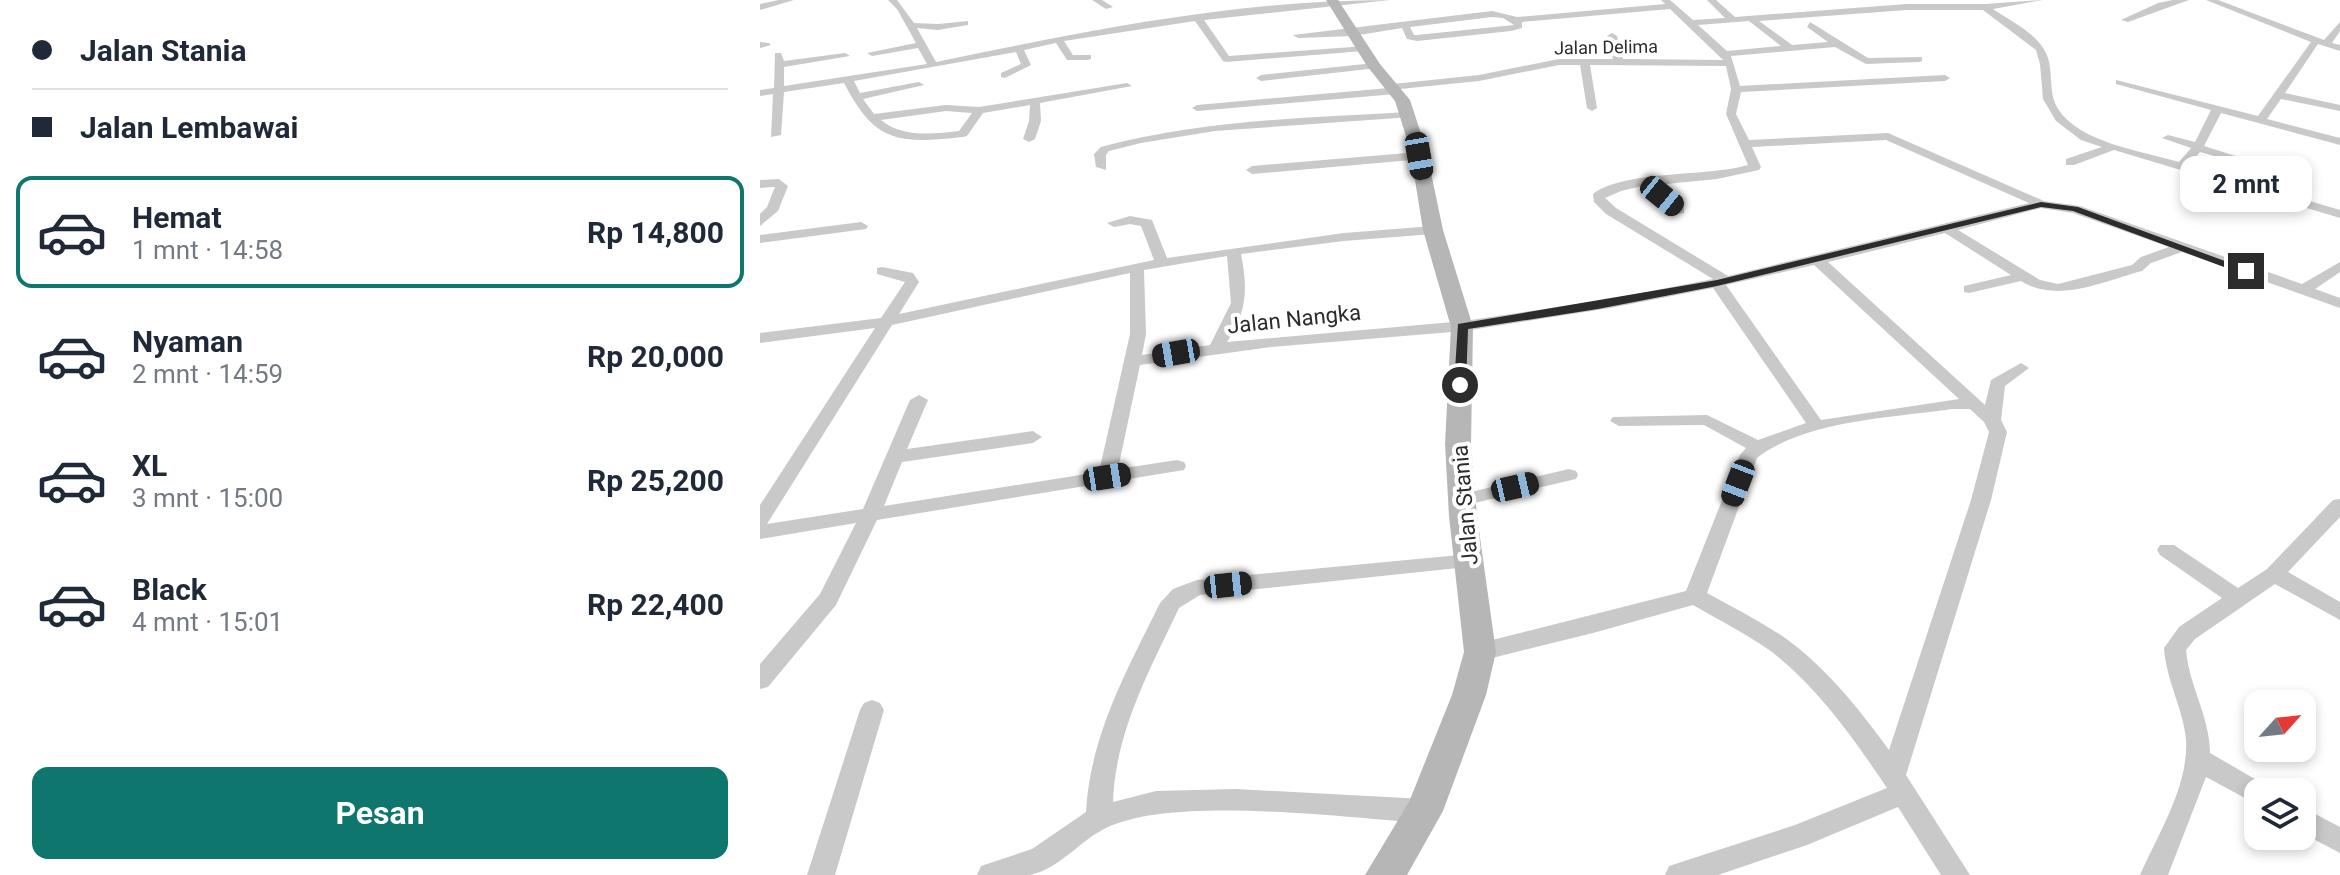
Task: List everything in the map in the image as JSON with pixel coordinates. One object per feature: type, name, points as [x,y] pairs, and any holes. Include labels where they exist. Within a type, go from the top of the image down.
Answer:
[{"type":"street","points":[[760,4],[777,0]]},
{"type":"street","points":[[760,4],[790,0]]},
{"type":"street","points":[[892,0],[933,66]]},
{"type":"street","points":[[1096,0],[1109,7]]},
{"type":"street","points":[[760,93],[933,66],[1058,39],[1197,17],[1333,2],[1386,0]]},
{"type":"street","points":[[1711,0],[1733,20]]},
{"type":"street","points":[[1819,0],[1841,12]]},
{"type":"street","points":[[1691,23],[1907,7],[1985,7],[2039,0]]},
{"type":"street","points":[[2125,20],[2161,5],[2185,0]]},
{"type":"street","points":[[2214,1],[2340,48]]},
{"type":"street","name":"Jalan Stania","points":[[1333,2],[1399,98],[1419,156],[1433,230],[1462,327],[1458,444],[1480,652],[1469,695],[1424,811],[1385,875]]},
{"type":"street","points":[[1298,35],[1352,32],[1492,14],[1516,20],[1669,3]]},
{"type":"street","name":"Jalan Delima","points":[[1669,3],[1728,58]]},
{"type":"street","points":[[1985,7],[2040,48],[2046,67],[2047,96],[2063,123],[2085,138],[2340,214]]},
{"type":"street","points":[[1197,17],[1226,59],[1279,55],[1368,57]]},
{"type":"street","points":[[1751,19],[1790,48]]},
{"type":"street","points":[[1405,25],[1410,37],[1417,38],[1511,28],[1519,26],[1516,20]]},
{"type":"street","points":[[910,25],[938,27],[965,23]]},
{"type":"street","points":[[1810,25],[1866,61],[1919,59]]},
{"type":"street","points":[[2261,120],[2321,43],[2340,25]]},
{"type":"street","points":[[1612,36],[1619,62]]},
{"type":"street","points":[[1058,39],[1070,58],[1088,57]]},
{"type":"street","points":[[1276,42],[1279,55]]},
{"type":"street","points":[[1817,426],[1722,282],[1611,211],[1599,199],[1599,194],[1646,183],[1755,167],[1731,114],[1736,89],[1728,58],[1837,44]]},
{"type":"street","points":[[872,53],[921,45]]},
{"type":"street","points":[[1005,75],[1026,65],[1019,48]]},
{"type":"street","points":[[779,64],[845,56]]},
{"type":"street","points":[[1261,78],[1368,57]]},
{"type":"street","name":"Jalan Delima","points":[[1399,98],[1559,62],[1728,58]]},
{"type":"street","points":[[1584,62],[1592,108]]},
{"type":"street","points":[[779,64],[833,66]]},
{"type":"street","points":[[775,135],[779,64]]},
{"type":"street","points":[[1736,89],[1945,78]]},
{"type":"street","points":[[848,80],[870,118],[894,136],[966,133],[979,110]]},
{"type":"street","points":[[2120,82],[2340,142]]},
{"type":"street","points":[[856,97],[919,85]]},
{"type":"street","points":[[870,118],[946,108],[979,110],[1031,98],[1127,86]]},
{"type":"street","points":[[2279,95],[2340,108]]},
{"type":"street","points":[[1029,139],[1035,121],[1031,98]]},
{"type":"street","points":[[1197,108],[1399,98]]},
{"type":"street","points":[[1102,167],[1100,154],[1105,149],[1156,137],[1399,98]]},
{"type":"street","points":[[2183,165],[2197,147],[2218,108]]},
{"type":"street","points":[[1746,144],[1888,136],[2041,204],[2075,209],[2340,303]]},
{"type":"street","points":[[2168,138],[2239,159]]},
{"type":"street","points":[[2070,162],[2115,146]]},
{"type":"street","points":[[1252,170],[1419,156]]},
{"type":"street","points":[[760,184],[779,183],[782,186],[773,208],[760,222]]},
{"type":"street","points":[[1646,183],[1679,210]]},
{"type":"street","name":"Jalan Nangka","points":[[1132,361],[1215,349],[1462,327],[1598,306],[1818,261],[2041,204]]},
{"type":"street","points":[[1114,223],[1130,220],[1147,223],[1162,263]]},
{"type":"street","points":[[760,239],[861,226]]},
{"type":"street","points":[[1947,229],[2036,284],[2058,288],[2131,270],[2146,260],[2179,248]]},
{"type":"street","points":[[760,338],[885,322],[1137,267],[1233,251],[1433,230]]},
{"type":"street","points":[[1215,349],[1240,306],[1242,289],[1233,251]]},
{"type":"street","points":[[1679,875],[1798,836],[1898,785],[1998,432],[1992,420],[1818,261]]},
{"type":"street","points":[[2305,289],[2340,266]]},
{"type":"street","points":[[1107,477],[1138,334],[1137,267]]},
{"type":"street","points":[[760,520],[912,279],[882,271]]},
{"type":"street","points":[[1969,289],[2024,276]]},
{"type":"street","points":[[1992,420],[1997,384],[2021,368]]},
{"type":"street","points":[[760,680],[828,599],[869,517],[919,400]]},
{"type":"street","points":[[1695,596],[1749,455],[1756,446],[1817,426],[1942,405],[1974,404]]},
{"type":"street","points":[[1619,421],[1707,420],[1756,446]]},
{"type":"street","points":[[894,457],[1033,437]]},
{"type":"street","points":[[760,532],[1177,466]]},
{"type":"street","points":[[1462,500],[1569,475]]},
{"type":"street","points":[[2154,875],[2198,759],[2191,705],[2175,665],[2175,648],[2187,633],[2274,574],[2340,505]]},
{"type":"street","points":[[2167,550],[2238,598]]},
{"type":"street","points":[[1099,818],[1099,790],[1117,717],[1171,603],[1181,595],[1197,588],[1470,561]]},
{"type":"street","points":[[2274,574],[2340,612]]},
{"type":"street","points":[[1480,652],[1695,596],[1772,640],[1796,659],[1841,706],[1898,785],[1956,875]]},
{"type":"street","points":[[821,875],[872,710]]},
{"type":"street","points":[[2198,759],[2244,786]]},
{"type":"street","points":[[991,875],[1040,859],[1099,818],[1156,802],[1200,800],[1424,811]]},
{"type":"street","points":[[2316,827],[2340,841]]},
{"type":"route","points":[[1460,385],[1462,327],[1598,306],[1717,283],[1843,255],[2041,204],[2075,209],[2246,271]]}]
